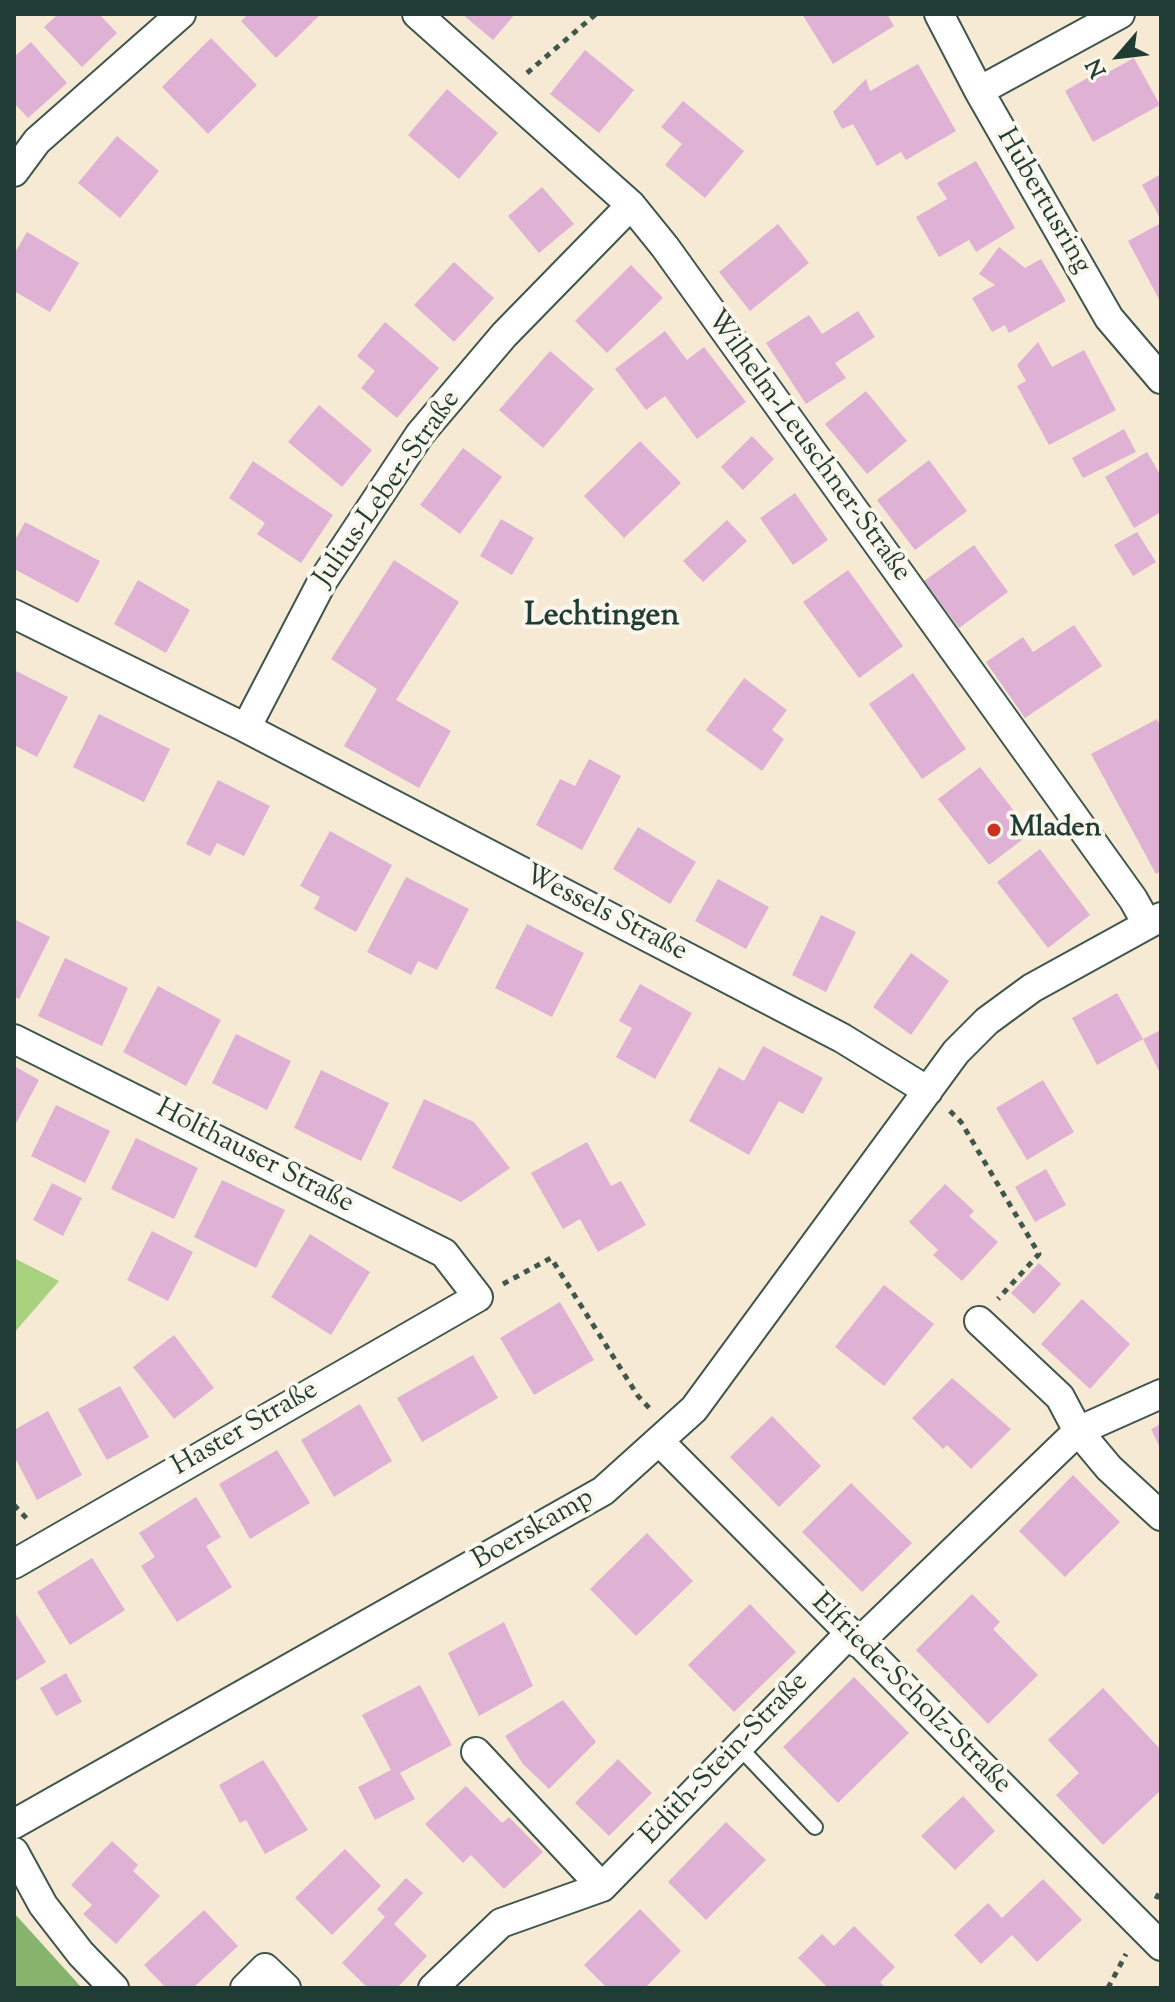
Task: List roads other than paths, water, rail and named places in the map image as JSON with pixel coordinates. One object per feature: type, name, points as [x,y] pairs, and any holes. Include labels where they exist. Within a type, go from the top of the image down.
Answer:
[{"type":"street","points":[[14,172],[37,141],[181,14]]},
{"type":"street","name":"Wilhelm-Leuschner-Straße","points":[[417,14],[631,205],[665,247],[1133,899],[1154,921]]},
{"type":"street","name":"Hubertusring","points":[[939,14],[979,91],[1109,318],[1161,379]]},
{"type":"street","points":[[979,91],[1120,14]]},
{"type":"street","name":"Julius-Leber-Straße","points":[[246,728],[322,582],[420,434],[522,315],[631,205]]},
{"type":"street","name":"Wessels Straße","points":[[14,614],[246,728],[842,1038],[928,1091]]},
{"type":"street","points":[[928,1091],[956,1052],[987,1021],[1032,988],[1154,921]]},
{"type":"street","name":"Holthauser Straße","points":[[14,1039],[444,1253],[478,1297]]},
{"type":"street","name":"Boerskamp","points":[[14,1824],[603,1491],[694,1409],[928,1091]]},
{"type":"street","name":"Haster Straße","points":[[14,1564],[478,1297]]},
{"type":"street","points":[[979,1321],[1060,1397],[1078,1431],[1109,1468],[1161,1516]]},
{"type":"street","name":"Edith-Stein-Straße","points":[[433,1988],[501,1923],[602,1887],[739,1747],[1078,1431],[1161,1394]]},
{"type":"street","name":"Elfriede-Scholz-Straße","points":[[666,1436],[853,1638],[1161,1946]]},
{"type":"street","points":[[476,1752],[602,1887]]},
{"type":"street","points":[[14,1852],[43,1905],[81,1954],[114,1988]]},
{"type":"street","points":[[245,1988],[265,1968],[286,1988]]},
{"type":"lane","points":[[739,1747],[815,1827]]},
{"type":"place","name":"Mladen","points":[[994,830]]},
{"type":"district","name":"Lechtingen","points":[[602,619]]}]
